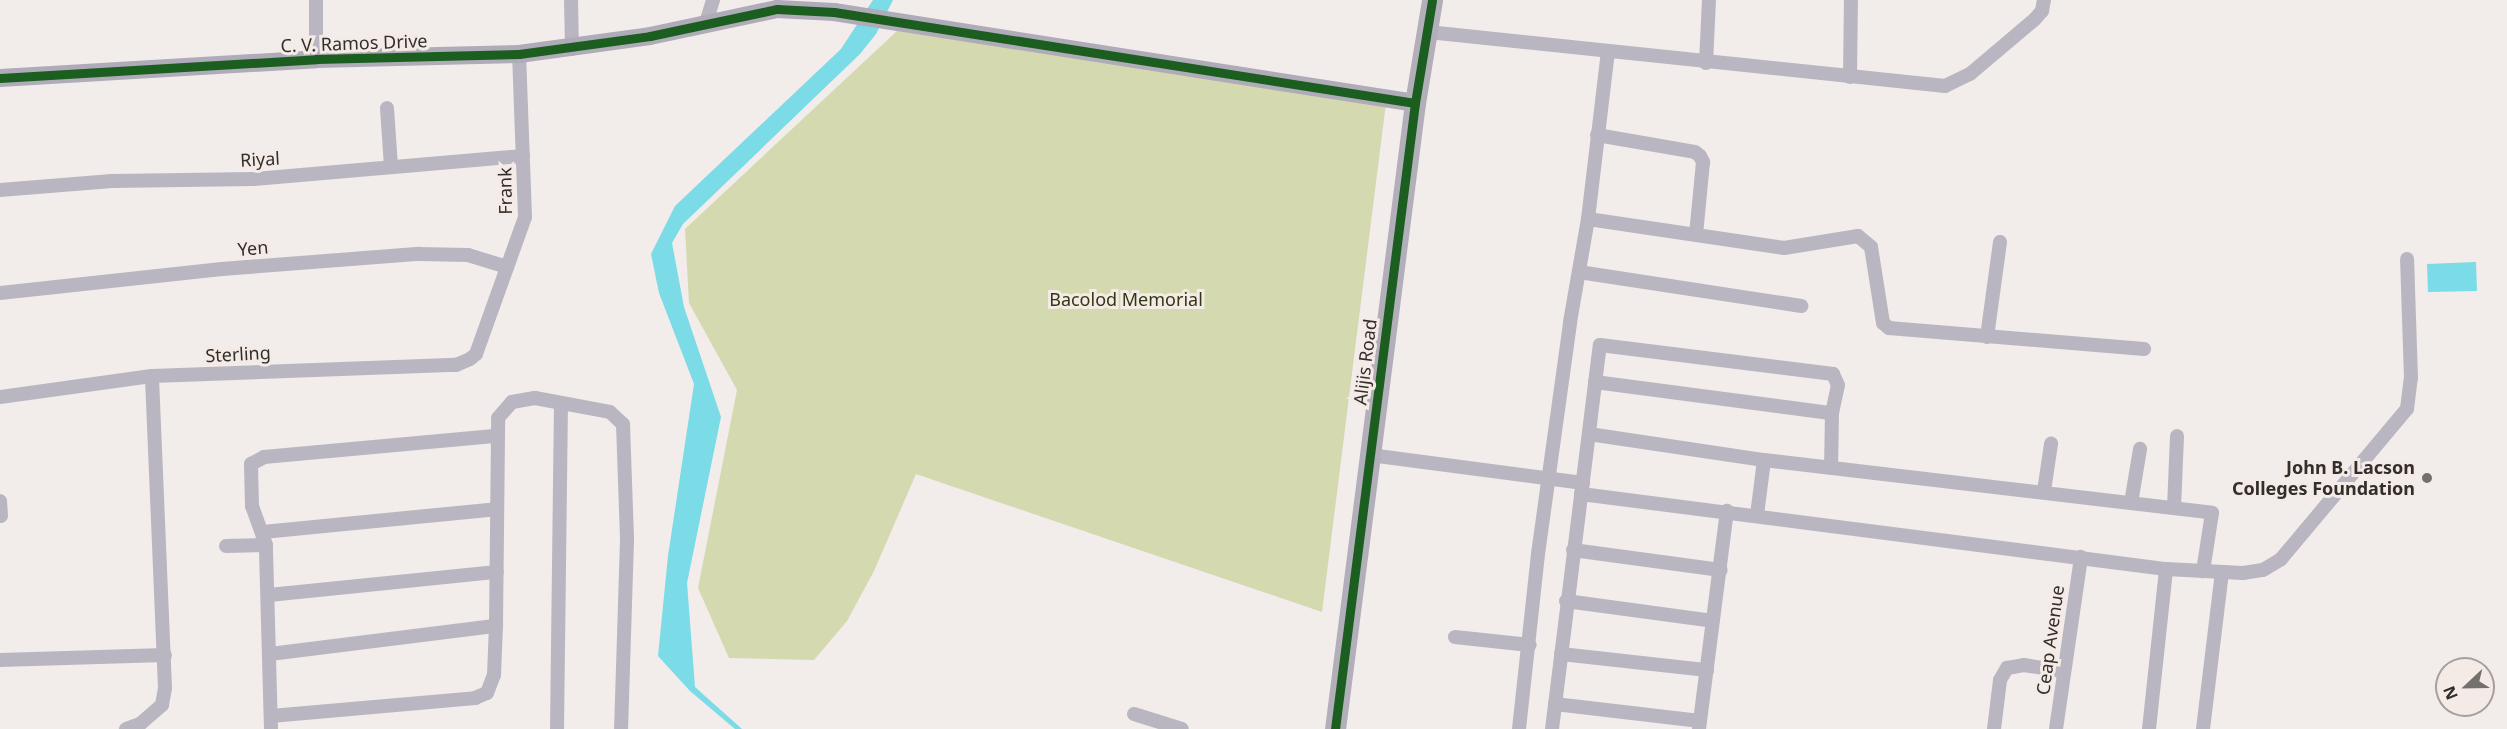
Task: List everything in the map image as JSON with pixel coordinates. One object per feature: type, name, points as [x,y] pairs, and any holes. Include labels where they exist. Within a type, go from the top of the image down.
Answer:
[{"type":"main road","name":"Alijis Road","points":[[1335,729],[1415,103],[1432,0]]},
{"type":"street","points":[[316,0],[316,59]]},
{"type":"street","points":[[571,0],[572,49]]},
{"type":"street","points":[[706,23],[714,0]]},
{"type":"street","points":[[1706,63],[1709,0]]},
{"type":"street","points":[[1850,77],[1851,0]]},
{"type":"street","points":[[1428,32],[1706,63],[1945,86],[1970,74],[2035,19],[2042,11],[2044,0]]},
{"type":"street","name":"C. V. Ramos Drive","points":[[0,78],[316,59],[519,54],[572,49],[777,9],[834,12],[1415,103]]},
{"type":"street","points":[[1519,729],[1550,478],[1588,219],[1608,51]]},
{"type":"street","name":"Frank","points":[[476,354],[525,218],[519,54]]},
{"type":"street","points":[[387,108],[391,167]]},
{"type":"street","points":[[1598,135],[1695,152],[1700,156],[1703,162],[1696,235]]},
{"type":"street","name":"Riyal","points":[[0,190],[112,181],[254,179],[523,156]]},
{"type":"street","points":[[1588,219],[1784,248],[1858,236],[1871,247],[1883,323],[1889,328],[2144,349]]},
{"type":"street","points":[[1987,337],[2000,242]]},
{"type":"street","name":"Yen","points":[[0,293],[222,269],[419,254],[468,255],[507,267]]},
{"type":"street","points":[[1370,455],[1550,478],[1582,488],[1727,511],[2166,569],[2222,573],[2263,570],[2282,559],[2407,410],[2411,378],[2407,259]]},
{"type":"street","points":[[1579,272],[1801,306]]},
{"type":"street","points":[[1552,729],[1566,601],[1600,345],[1606,343],[1833,374],[1838,385],[1832,413],[1830,468]]},
{"type":"street","name":"Sterling","points":[[0,397],[152,376],[456,365],[476,354]]},
{"type":"street","points":[[126,729],[140,724],[162,705],[165,655],[152,376]]},
{"type":"street","points":[[1595,382],[1832,413]]},
{"type":"street","points":[[497,436],[256,459],[249,471],[252,497],[265,539],[269,594],[271,722],[475,698],[487,693],[494,675],[496,626],[498,418],[512,402],[535,398],[610,412],[623,424],[627,540],[621,729]]},
{"type":"street","points":[[557,729],[561,404]]},
{"type":"street","points":[[1589,434],[1764,460],[2044,491],[2212,513],[2203,572]]},
{"type":"street","points":[[2174,508],[2177,436]]},
{"type":"street","points":[[2044,491],[2051,444]]},
{"type":"street","points":[[2131,502],[2140,449]]},
{"type":"street","points":[[1757,515],[1764,460]]},
{"type":"street","points":[[0,501],[1,516]]},
{"type":"street","points":[[226,546],[496,509]]},
{"type":"street","points":[[1555,704],[1700,725],[1727,511]]},
{"type":"street","points":[[1573,550],[1721,570]]},
{"type":"street","name":"Ceap Avenue","points":[[2056,729],[2081,557]]},
{"type":"street","points":[[2149,729],[2166,569]]},
{"type":"street","points":[[269,594],[497,572]]},
{"type":"street","points":[[2203,729],[2222,573]]},
{"type":"street","points":[[1566,601],[1713,621]]},
{"type":"street","points":[[270,654],[496,626]]},
{"type":"street","points":[[1455,637],[1530,645]]},
{"type":"street","points":[[1561,654],[1707,670]]},
{"type":"street","points":[[0,660],[165,655]]},
{"type":"street","points":[[1994,729],[2000,680],[2007,668],[2024,665],[2063,671]]},
{"type":"street","points":[[1134,714],[1182,729]]},
{"type":"green space","name":"Bacolod Memorial","points":[[897,31],[1386,103],[1322,612],[916,474],[874,571],[847,621],[814,660],[729,658],[698,588],[737,390],[689,303],[685,229]]},
{"type":"water","points":[[873,0],[893,0],[876,34],[860,54],[683,224],[672,243],[684,307],[721,417],[687,583],[695,687],[742,729],[735,729],[690,691],[658,656],[668,556],[694,384],[659,293],[651,254],[675,206],[841,49]]},
{"type":"water","points":[[2476,262],[2477,291],[2428,292],[2427,264]]},
{"type":"cycle path","points":[[1335,729],[1415,103],[1432,0]]},
{"type":"cycle path","points":[[0,78],[316,59],[519,54],[650,36],[777,9],[834,12],[1415,103]]},
{"type":"place","name":"John B. Lacson Colleges Foundation","points":[[2427,478]]}]
